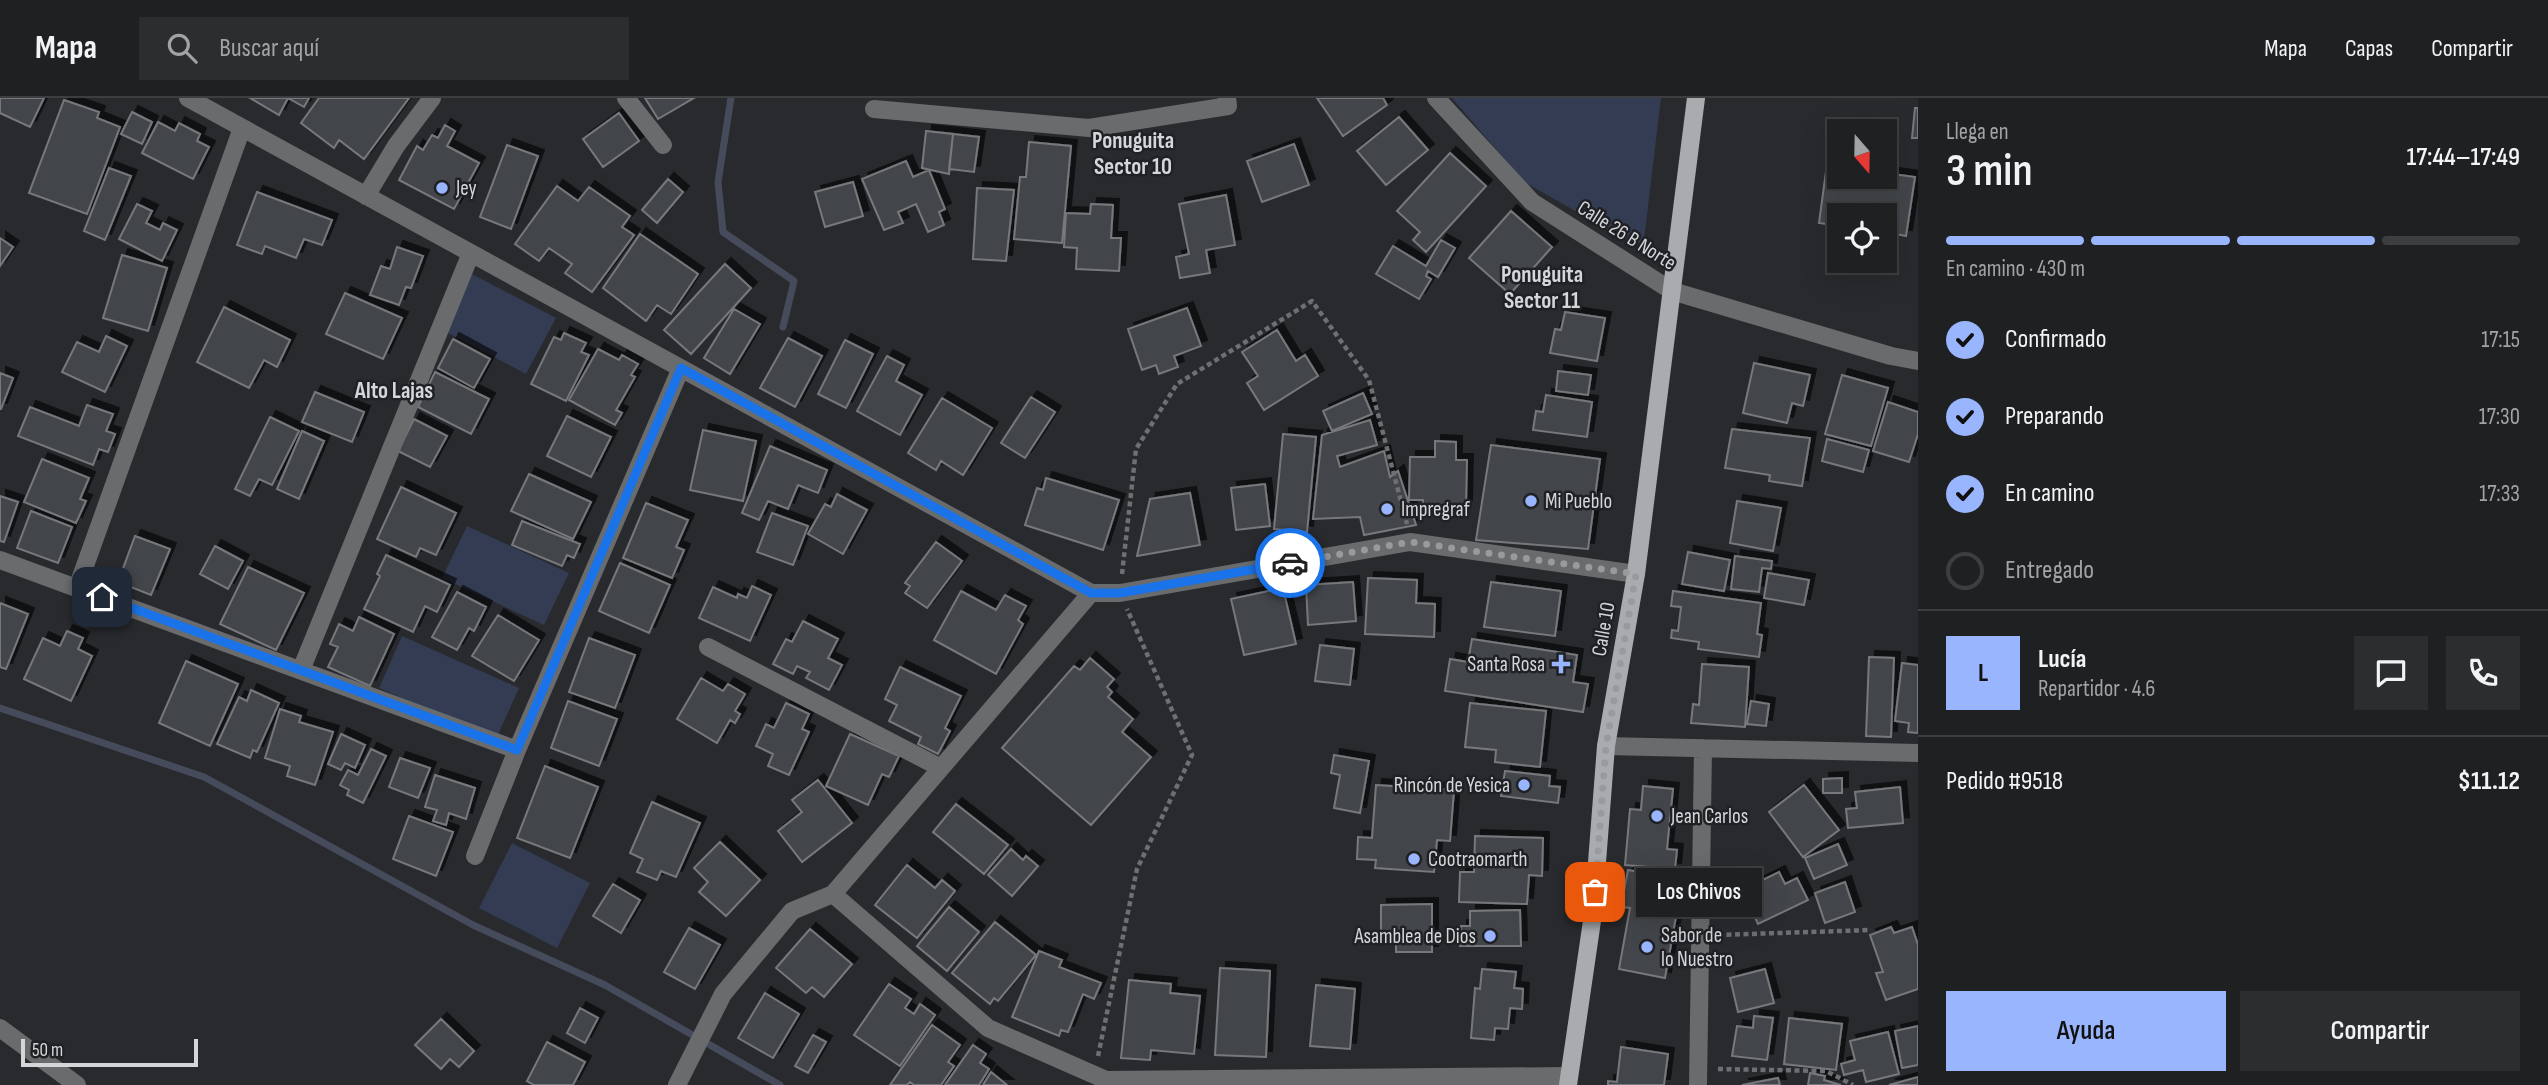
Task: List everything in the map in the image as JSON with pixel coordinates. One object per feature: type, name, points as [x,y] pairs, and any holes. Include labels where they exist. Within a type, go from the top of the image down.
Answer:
[{"type":"main road","name":"Calle 10","points":[[1568,1080],[1593,914],[1606,746],[1636,574],[1696,98]]},
{"type":"street","points":[[188,98],[1091,593],[1120,593],[1410,542],[1636,574]]},
{"type":"street","points":[[366,196],[396,146],[432,98]]},
{"type":"street","points":[[626,98],[663,145]]},
{"type":"street","points":[[874,109],[1089,128],[1228,106],[1227,98]]},
{"type":"street","name":"Calle 26 B Norte","points":[[1436,98],[1532,202],[1672,291],[1891,356],[1918,361]]},
{"type":"street","points":[[77,588],[243,128]]},
{"type":"street","points":[[301,670],[471,253]]},
{"type":"street","points":[[475,856],[517,750],[681,368]]},
{"type":"street","points":[[0,560],[517,750]]},
{"type":"street","points":[[677,1085],[723,994],[792,911],[833,894],[1091,593]]},
{"type":"street","points":[[708,647],[941,768]]},
{"type":"street","points":[[1606,746],[1918,753]]},
{"type":"street","points":[[1697,1077],[1703,748]]},
{"type":"street","points":[[833,894],[989,1028],[1102,1080],[1568,1080]]},
{"type":"street","points":[[0,1028],[77,1085]]},
{"type":"path","points":[[1102,1080],[1137,869],[1192,755],[1120,593],[1136,449],[1177,384],[1312,301],[1369,380],[1404,506],[1410,542]]},
{"type":"path","points":[[1699,936],[1871,930]]},
{"type":"path","points":[[1697,1077],[1826,1071],[1853,1085]]},
{"type":"shaded area","points":[[1452,98],[1661,98],[1643,249],[1524,182]]},
{"type":"shaded area","points":[[472,274],[556,318],[526,374],[442,330]]},
{"type":"shaded area","points":[[467,526],[569,573],[544,625],[442,578]]},
{"type":"shaded area","points":[[402,636],[519,688],[496,739],[379,688]]},
{"type":"shaded area","points":[[512,843],[590,883],[557,948],[479,908]]},
{"type":"building","points":[[0,98],[44,98],[30,127],[0,113]]},
{"type":"building","points":[[250,98],[288,98],[279,115]]},
{"type":"building","points":[[288,98],[309,98],[304,107]]},
{"type":"building","points":[[319,98],[409,98],[364,159],[339,140],[334,148],[301,123]]},
{"type":"building","points":[[645,98],[694,98],[658,119]]},
{"type":"building","points":[[1317,98],[1383,98],[1387,105],[1343,136]]},
{"type":"building","points":[[64,100],[99,112],[97,118],[120,127],[87,214],[29,193]]},
{"type":"building","points":[[1915,108],[1918,108],[1918,138],[1912,138]]},
{"type":"building","points":[[132,112],[152,122],[142,144],[121,134]]},
{"type":"building","points":[[619,113],[639,141],[603,167],[583,139]]},
{"type":"building","points":[[1399,117],[1428,150],[1386,185],[1357,151]]},
{"type":"building","points":[[158,122],[175,131],[179,123],[200,134],[197,141],[209,147],[193,179],[142,153]]},
{"type":"building","points":[[445,125],[455,131],[447,146],[479,163],[454,209],[399,180],[417,146],[423,150],[432,135],[438,138]]},
{"type":"building","points":[[926,131],[953,134],[949,174],[922,168]]},
{"type":"building","points":[[953,134],[979,137],[974,172],[949,169]]},
{"type":"building","points":[[1029,142],[1071,146],[1062,243],[1014,239],[1020,177],[1026,177]]},
{"type":"building","points":[[1294,144],[1309,185],[1262,202],[1247,161]]},
{"type":"building","points":[[507,145],[538,156],[511,229],[480,217]]},
{"type":"building","points":[[1450,153],[1486,186],[1426,252],[1413,240],[1420,232],[1397,211]]},
{"type":"building","points":[[906,161],[913,177],[929,170],[945,209],[939,212],[944,225],[928,232],[916,204],[898,212],[903,223],[884,230],[862,179]]},
{"type":"building","points":[[1827,164],[1827,189],[1897,189],[1897,175],[1915,177],[1906,236],[1897,234],[1897,203],[1827,203],[1827,224],[1819,223]]},
{"type":"building","points":[[109,168],[131,176],[105,240],[84,231]]},
{"type":"building","points":[[668,179],[683,192],[657,223],[642,210]]},
{"type":"building","points":[[853,182],[863,216],[825,227],[815,192]]},
{"type":"building","points":[[557,186],[578,201],[589,187],[630,216],[622,227],[634,235],[592,292],[565,273],[572,264],[549,248],[539,261],[515,244]]},
{"type":"building","points":[[977,188],[1014,190],[1006,261],[973,259]]},
{"type":"building","points":[[257,192],[332,220],[322,245],[304,239],[296,258],[265,246],[262,254],[237,245]]},
{"type":"building","points":[[1226,195],[1235,245],[1206,250],[1210,273],[1180,278],[1176,257],[1189,254],[1179,204]]},
{"type":"building","points":[[137,204],[152,211],[146,223],[160,230],[163,223],[177,230],[162,261],[119,239]]},
{"type":"building","points":[[1091,204],[1113,205],[1111,238],[1121,238],[1119,271],[1076,269],[1077,248],[1064,247],[1066,213],[1090,214]]},
{"type":"building","points":[[1511,211],[1552,247],[1510,294],[1469,258]]},
{"type":"building","points":[[640,234],[698,274],[671,314],[657,305],[646,321],[603,288]]},
{"type":"building","points":[[0,238],[13,247],[0,266]]},
{"type":"building","points":[[1441,240],[1455,248],[1438,277],[1428,271],[1426,276],[1431,279],[1419,299],[1376,274],[1393,246],[1426,266]]},
{"type":"building","points":[[397,247],[423,256],[411,288],[406,287],[399,305],[370,295],[381,266],[390,269]]},
{"type":"building","points":[[122,255],[167,268],[148,331],[103,318]]},
{"type":"building","points":[[725,264],[751,288],[691,354],[664,330]]},
{"type":"building","points":[[345,293],[402,318],[383,359],[326,334]]},
{"type":"building","points":[[224,307],[290,340],[277,367],[264,360],[249,388],[197,362]]},
{"type":"building","points":[[1187,308],[1201,346],[1174,356],[1178,367],[1159,374],[1156,365],[1142,370],[1128,329]]},
{"type":"building","points":[[734,309],[760,324],[730,374],[704,358]]},
{"type":"building","points":[[1565,312],[1605,318],[1597,361],[1550,353],[1555,329],[1561,330]]},
{"type":"building","points":[[1277,330],[1296,361],[1305,355],[1318,376],[1264,410],[1247,383],[1258,376],[1242,352]]},
{"type":"building","points":[[564,333],[586,343],[581,352],[589,355],[566,401],[531,384],[554,337],[561,340]]},
{"type":"building","points":[[106,336],[127,346],[105,392],[62,372],[77,342],[99,352]]},
{"type":"building","points":[[788,338],[822,356],[795,407],[760,388]]},
{"type":"building","points":[[453,339],[490,359],[474,388],[438,368]]},
{"type":"building","points":[[845,340],[873,354],[846,408],[818,394]]},
{"type":"building","points":[[598,349],[619,360],[622,355],[638,364],[631,375],[635,377],[616,410],[622,413],[615,425],[569,400]]},
{"type":"building","points":[[887,356],[904,365],[896,381],[922,395],[900,435],[857,411]]},
{"type":"building","points":[[1754,363],[1810,375],[1803,406],[1792,403],[1787,423],[1743,413]]},
{"type":"building","points":[[1558,371],[1591,375],[1588,395],[1556,391]]},
{"type":"building","points":[[435,372],[489,399],[471,434],[418,407]]},
{"type":"building","points":[[0,373],[13,378],[1,409],[0,409]]},
{"type":"building","points":[[1842,375],[1888,388],[1871,446],[1825,434]]},
{"type":"building","points":[[315,392],[364,412],[352,442],[302,422]]},
{"type":"building","points":[[1363,393],[1372,414],[1332,431],[1323,411]]},
{"type":"building","points":[[1546,395],[1592,402],[1587,437],[1533,430],[1536,411],[1543,412]]},
{"type":"building","points":[[1031,397],[1055,412],[1025,458],[1001,443]]},
{"type":"building","points":[[942,398],[992,428],[963,475],[941,461],[936,470],[908,453]]},
{"type":"building","points":[[1888,402],[1918,412],[1918,434],[1909,462],[1873,451]]},
{"type":"building","points":[[87,405],[113,414],[106,431],[115,434],[108,452],[99,449],[93,465],[18,436],[30,407],[79,426]]},
{"type":"building","points":[[567,416],[611,437],[591,477],[547,456]]},
{"type":"building","points":[[270,417],[299,431],[272,485],[259,479],[250,496],[235,489]]},
{"type":"building","points":[[414,419],[447,436],[430,467],[398,451]]},
{"type":"building","points":[[1370,420],[1377,445],[1337,456],[1340,467],[1384,451],[1390,477],[1398,471],[1416,525],[1364,535],[1360,517],[1313,519],[1322,435]]},
{"type":"building","points":[[1732,429],[1810,438],[1802,486],[1769,481],[1770,475],[1725,468]]},
{"type":"building","points":[[703,430],[756,441],[743,501],[690,490]]},
{"type":"building","points":[[302,431],[324,441],[299,499],[277,489]]},
{"type":"building","points":[[1283,434],[1316,437],[1307,532],[1274,529]]},
{"type":"building","points":[[1827,439],[1869,450],[1863,472],[1822,461]]},
{"type":"building","points":[[1435,441],[1456,442],[1456,460],[1467,460],[1466,506],[1423,506],[1423,500],[1409,500],[1410,457],[1435,457]]},
{"type":"building","points":[[1491,445],[1600,459],[1588,549],[1476,540]]},
{"type":"building","points":[[770,446],[827,470],[818,493],[798,485],[788,509],[768,501],[759,520],[742,513]]},
{"type":"building","points":[[42,459],[89,478],[80,499],[86,501],[76,523],[24,502]]},
{"type":"building","points":[[529,474],[591,502],[573,539],[511,511]]},
{"type":"building","points":[[1046,478],[1119,500],[1103,550],[1025,525],[1037,488],[1043,490]]},
{"type":"building","points":[[1265,484],[1270,526],[1236,530],[1231,488]]},
{"type":"building","points":[[401,487],[456,513],[436,555],[420,548],[416,557],[377,539]]},
{"type":"building","points":[[1190,493],[1200,545],[1137,556],[1150,499]]},
{"type":"building","points":[[837,494],[867,510],[843,554],[808,534],[825,504],[831,507]]},
{"type":"building","points":[[0,496],[18,502],[4,542],[0,541]]},
{"type":"building","points":[[1737,501],[1781,508],[1773,551],[1730,543]]},
{"type":"building","points":[[646,503],[688,520],[676,547],[684,550],[672,578],[623,558]]},
{"type":"building","points":[[31,511],[72,527],[58,563],[17,548]]},
{"type":"building","points":[[772,513],[808,526],[793,565],[757,552]]},
{"type":"building","points":[[522,521],[580,544],[574,558],[567,555],[562,566],[512,545]]},
{"type":"building","points":[[135,536],[170,549],[151,595],[118,582]]},
{"type":"building","points":[[936,542],[962,561],[927,608],[905,593],[910,586],[905,583]]},
{"type":"building","points":[[215,546],[243,561],[228,589],[200,574]]},
{"type":"building","points":[[1688,552],[1730,560],[1724,591],[1682,584]]},
{"type":"building","points":[[386,555],[450,585],[437,612],[425,606],[413,632],[364,609],[380,576],[377,574]]},
{"type":"building","points":[[1735,556],[1772,561],[1771,569],[1762,568],[1759,592],[1731,589]]},
{"type":"building","points":[[620,563],[670,585],[649,633],[599,611]]},
{"type":"building","points":[[248,567],[304,593],[276,650],[220,624]]},
{"type":"building","points":[[1768,573],[1809,580],[1804,605],[1764,598]]},
{"type":"building","points":[[1368,578],[1417,580],[1416,603],[1435,604],[1434,637],[1365,634]]},
{"type":"building","points":[[1353,582],[1356,621],[1308,625],[1306,585]]},
{"type":"building","points":[[1491,582],[1561,591],[1555,636],[1484,627]]},
{"type":"building","points":[[752,586],[771,595],[750,641],[699,618],[713,587],[737,598],[738,594],[747,598]]},
{"type":"building","points":[[1283,588],[1296,644],[1244,655],[1231,599]]},
{"type":"building","points":[[961,591],[996,610],[1005,595],[1026,606],[1018,620],[1023,624],[996,674],[934,640]]},
{"type":"building","points":[[1673,591],[1761,603],[1757,634],[1762,635],[1759,657],[1698,649],[1699,642],[1671,638],[1672,630],[1678,631],[1681,607],[1671,606]]},
{"type":"building","points":[[457,592],[486,607],[474,631],[469,628],[457,650],[432,637]]},
{"type":"building","points":[[0,603],[28,614],[6,669],[0,667]]},
{"type":"building","points":[[498,615],[539,640],[514,681],[472,656]]},
{"type":"building","points":[[359,617],[394,634],[370,686],[328,667],[338,647],[330,644],[339,624],[353,631]]},
{"type":"building","points":[[803,621],[838,639],[828,658],[842,665],[829,690],[806,678],[810,672],[797,666],[793,674],[773,664],[786,639],[792,642]]},
{"type":"building","points":[[67,631],[83,638],[78,649],[92,656],[71,701],[24,679],[43,638],[60,646]]},
{"type":"building","points":[[589,638],[635,655],[615,708],[569,692]]},
{"type":"building","points":[[1472,639],[1577,655],[1573,682],[1588,684],[1583,712],[1445,691],[1450,659],[1468,662]]},
{"type":"building","points":[[1320,645],[1354,649],[1350,685],[1315,681]]},
{"type":"building","points":[[1869,657],[1894,658],[1891,737],[1866,736]]},
{"type":"building","points":[[1090,658],[1114,679],[1107,687],[1112,692],[1108,697],[1133,719],[1122,732],[1151,757],[1091,825],[1002,748],[1074,666],[1080,670]]},
{"type":"building","points":[[186,661],[238,684],[210,746],[159,723]]},
{"type":"building","points":[[1902,663],[1918,665],[1918,733],[1908,732],[1909,723],[1895,721]]},
{"type":"building","points":[[1702,664],[1749,667],[1745,727],[1691,723],[1693,704],[1699,705]]},
{"type":"building","points":[[900,667],[961,696],[945,728],[950,731],[938,754],[918,744],[921,737],[889,721],[897,705],[885,699]]},
{"type":"building","points":[[701,678],[723,691],[728,684],[745,694],[735,711],[740,714],[735,723],[730,720],[717,743],[677,719]]},
{"type":"building","points":[[251,690],[279,703],[257,752],[253,750],[250,758],[217,744],[239,697],[247,701]]},
{"type":"building","points":[[568,701],[617,719],[599,766],[551,748]]},
{"type":"building","points":[[1751,701],[1769,704],[1766,726],[1747,724]]},
{"type":"building","points":[[786,703],[809,714],[802,729],[809,732],[789,775],[768,766],[773,754],[756,746],[766,724],[774,728]]},
{"type":"building","points":[[1470,703],[1546,711],[1540,767],[1495,762],[1496,750],[1465,747]]},
{"type":"building","points":[[280,709],[301,716],[299,722],[333,732],[315,785],[287,776],[290,766],[265,758]]},
{"type":"building","points":[[341,734],[365,745],[355,768],[345,763],[341,770],[328,764]]},
{"type":"building","points":[[850,734],[899,756],[889,777],[882,774],[868,805],[826,786]]},
{"type":"building","points":[[371,749],[386,756],[363,803],[347,795],[349,790],[340,785],[348,770],[358,775]]},
{"type":"building","points":[[1334,755],[1369,761],[1360,813],[1334,808],[1340,775],[1331,773]]},
{"type":"building","points":[[400,758],[430,768],[418,798],[389,787]]},
{"type":"building","points":[[545,766],[598,787],[570,858],[517,838]]},
{"type":"building","points":[[1505,771],[1550,776],[1549,786],[1560,787],[1558,803],[1501,796]]},
{"type":"building","points":[[435,775],[475,788],[466,819],[449,813],[446,825],[433,821],[437,810],[425,807]]},
{"type":"building","points":[[1842,778],[1842,793],[1823,793],[1823,779]]},
{"type":"building","points":[[818,780],[852,823],[802,862],[778,831],[802,812],[792,800]]},
{"type":"building","points":[[1376,785],[1454,790],[1450,841],[1437,840],[1434,872],[1375,868],[1376,860],[1357,859],[1358,837],[1372,838]]},
{"type":"building","points":[[1804,785],[1839,830],[1803,857],[1769,812]]},
{"type":"building","points":[[1643,786],[1673,789],[1667,849],[1677,850],[1675,869],[1625,865],[1630,809],[1641,810]]},
{"type":"building","points":[[1900,787],[1903,823],[1848,828],[1846,809],[1857,808],[1855,792]]},
{"type":"building","points":[[652,802],[700,823],[676,877],[661,871],[657,880],[637,872],[643,859],[630,853]]},
{"type":"building","points":[[956,804],[1008,845],[984,874],[933,832]]},
{"type":"building","points":[[409,816],[453,832],[436,876],[393,859]]},
{"type":"building","points":[[1475,836],[1543,838],[1542,876],[1529,875],[1527,904],[1459,902],[1460,872],[1474,872]]},
{"type":"building","points":[[720,842],[760,880],[726,916],[699,892],[708,882],[694,868]]},
{"type":"building","points":[[1838,844],[1847,865],[1814,879],[1805,858]]},
{"type":"building","points":[[1011,849],[1023,860],[1026,856],[1038,866],[1012,896],[988,875]]},
{"type":"building","points":[[907,865],[935,888],[942,880],[955,891],[917,938],[875,905]]},
{"type":"building","points":[[1628,870],[1675,878],[1669,910],[1677,911],[1665,978],[1619,969],[1630,908],[1621,907]]},
{"type":"building","points":[[1779,872],[1785,884],[1797,878],[1808,900],[1758,924],[1742,890]]},
{"type":"building","points":[[1845,882],[1855,912],[1825,923],[1815,893]]},
{"type":"building","points":[[613,884],[640,900],[621,933],[593,916]]},
{"type":"building","points":[[1432,904],[1432,952],[1396,952],[1396,941],[1381,941],[1381,905]]},
{"type":"building","points":[[949,907],[979,932],[947,971],[917,946]]},
{"type":"building","name":"Asamblea de Dios","points":[[1520,910],[1521,946],[1460,946],[1461,926],[1470,926],[1470,911]]},
{"type":"building","points":[[995,922],[1036,955],[998,1001],[994,998],[990,1004],[952,973]]},
{"type":"building","points":[[1891,927],[1894,933],[1912,927],[1918,945],[1918,989],[1886,1000],[1876,973],[1883,972],[1870,935]]},
{"type":"building","points":[[689,928],[720,945],[695,989],[664,972]]},
{"type":"building","points":[[810,929],[852,964],[824,997],[812,987],[806,993],[776,968]]},
{"type":"building","points":[[1039,951],[1062,960],[1059,967],[1101,983],[1094,999],[1083,994],[1068,1032],[1061,1030],[1059,1036],[1012,1017]]},
{"type":"building","points":[[1220,968],[1270,971],[1266,1057],[1215,1055]]},
{"type":"building","points":[[1482,969],[1516,972],[1514,988],[1523,989],[1522,1009],[1510,1008],[1508,1029],[1495,1028],[1494,1040],[1471,1038],[1475,988],[1480,989]]},
{"type":"building","points":[[1765,969],[1774,1003],[1738,1012],[1730,978]]},
{"type":"building","points":[[1129,980],[1171,984],[1170,993],[1200,996],[1194,1054],[1151,1050],[1150,1060],[1121,1058]]},
{"type":"building","points":[[889,984],[911,999],[905,1008],[914,1014],[920,1004],[935,1015],[900,1066],[854,1035]]},
{"type":"building","points":[[1316,985],[1355,989],[1350,1049],[1310,1046]]},
{"type":"building","points":[[765,993],[799,1014],[773,1058],[738,1038]]},
{"type":"building","points":[[580,1008],[598,1018],[585,1043],[567,1033]]},
{"type":"building","points":[[1754,1016],[1773,1018],[1767,1060],[1732,1056],[1737,1026],[1753,1028]]},
{"type":"building","points":[[1789,1018],[1842,1024],[1836,1070],[1784,1064]]},
{"type":"building","points":[[441,1019],[474,1051],[459,1067],[450,1059],[441,1069],[415,1045]]},
{"type":"building","points":[[932,1025],[960,1045],[948,1062],[954,1066],[941,1085],[914,1085],[910,1082],[907,1085],[890,1085]]},
{"type":"building","points":[[1918,1026],[1918,1065],[1902,1068],[1895,1031]]},
{"type":"building","points":[[1888,1032],[1899,1074],[1866,1082],[1863,1070],[1844,1075],[1841,1064],[1855,1060],[1850,1041]]},
{"type":"building","points":[[813,1035],[826,1042],[808,1073],[795,1066]]},
{"type":"building","points":[[547,1042],[585,1062],[573,1085],[534,1085],[527,1081]]},
{"type":"building","points":[[973,1045],[986,1054],[980,1063],[989,1069],[979,1085],[945,1085]]},
{"type":"building","points":[[1621,1047],[1668,1054],[1664,1085],[1608,1085],[1608,1081],[1617,1082]]},
{"type":"building","points":[[991,1072],[1007,1085],[983,1085]]},
{"type":"building","points":[[1810,1073],[1825,1076],[1824,1080],[1841,1085],[1808,1085]]},
{"type":"building","points":[[1918,1077],[1918,1085],[1889,1085]]},
{"type":"building","points":[[1778,1078],[1780,1085],[1742,1085]]},
{"type":"waterway","points":[[731,98],[718,182],[723,232],[794,281],[783,327]]},
{"type":"waterway","points":[[0,708],[204,777],[473,925],[605,985],[780,1085]]},
{"type":"way so far","points":[[1290,563],[1410,542],[1636,574],[1606,746],[1595,892]]},
{"type":"place","name":"Jey","points":[[442,188]]},
{"type":"place","name":"Mi Pueblo","points":[[1531,501]]},
{"type":"place","name":"Impregraf","points":[[1387,509]]},
{"type":"place","name":"Santa Rosa","points":[[1561,664]]},
{"type":"place","name":"Rincón de Yesica","points":[[1524,785]]},
{"type":"place","name":"Jean Carlos","points":[[1657,816]]},
{"type":"place","name":"Cootraomarth","points":[[1414,859]]},
{"type":"place","name":"Los Chivos","points":[[1595,892]]},
{"type":"place","name":"Asamblea de Dios","points":[[1490,936]]},
{"type":"place","name":"Sabor de lo Nuestro","points":[[1647,947]]},
{"type":"district","name":"Ponuguita Sector 10","points":[[1133,153]]},
{"type":"district","name":"Ponuguita Sector 11","points":[[1542,287]]},
{"type":"district","name":"Alto Lajas","points":[[394,390]]},
{"type":"route","points":[[102,597],[517,750],[681,368],[1091,593],[1120,593],[1290,563]]}]
